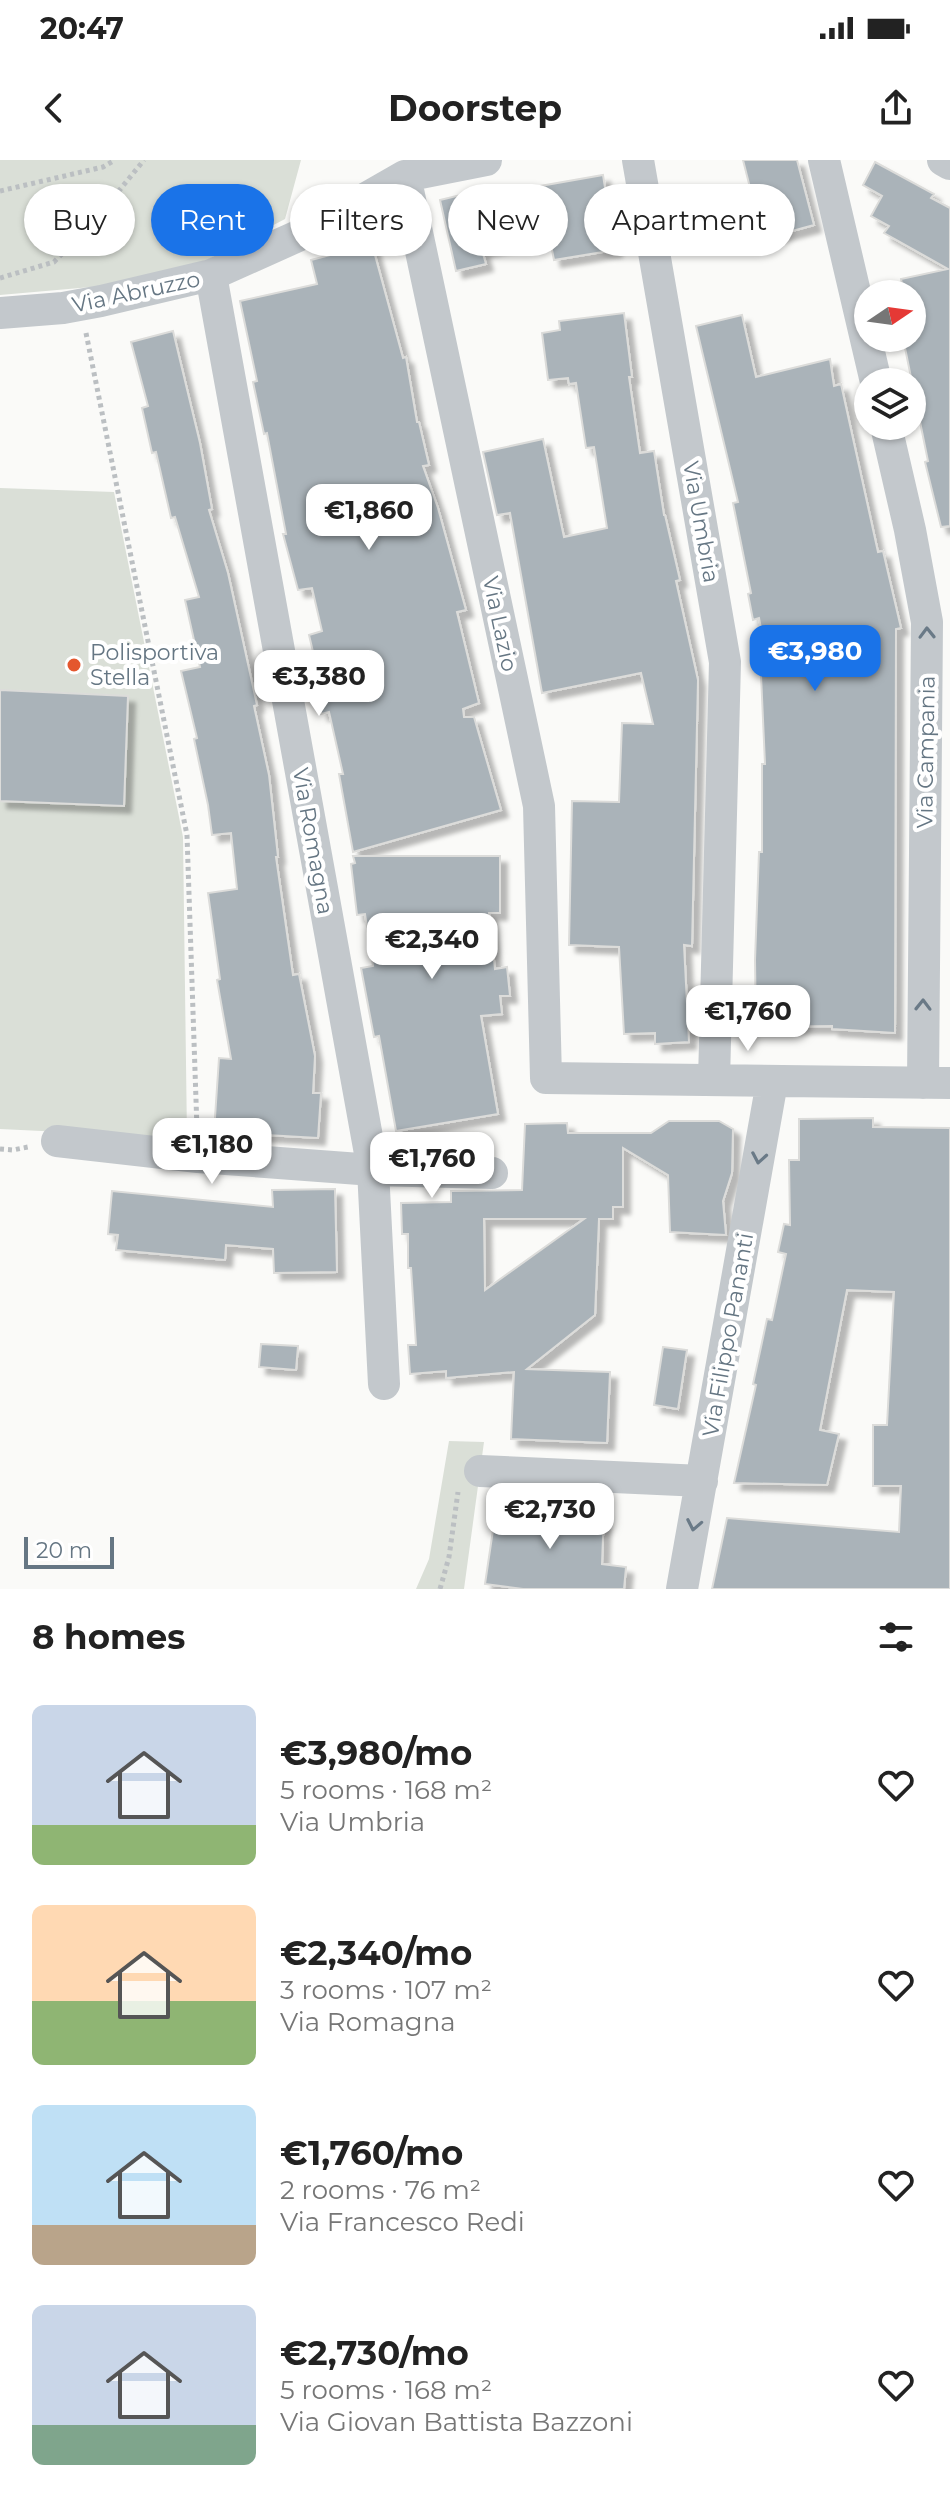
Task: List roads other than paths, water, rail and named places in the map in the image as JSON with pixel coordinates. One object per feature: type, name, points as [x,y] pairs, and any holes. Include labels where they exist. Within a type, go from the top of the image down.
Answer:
[{"type":"street","name":"Via Abruzzo","points":[[0,313],[81,305],[211,275],[309,231],[405,176],[486,160]]},
{"type":"street","name":"Via Umbria","points":[[638,160],[725,662],[714,1080]]},
{"type":"street","points":[[824,160],[873,368]]},
{"type":"street","points":[[943,160],[950,164]]},
{"type":"street","name":"Via Lazio","points":[[405,176],[539,806],[546,1078],[714,1080]]},
{"type":"street","name":"Via Romagna","points":[[211,275],[373,1170],[384,1384]]},
{"type":"street","name":"Via Campania","points":[[889,440],[927,622],[936,1083]]},
{"type":"street","points":[[714,1080],[936,1083]]},
{"type":"street","name":"Via Filippo Pananti","points":[[682,1589],[772,1082]]},
{"type":"street","points":[[57,1141],[198,1157],[373,1170],[492,1173]]},
{"type":"street","points":[[480,1471],[702,1481]]},
{"type":"place","name":"Polisportiva Stella","points":[[74,665]]}]
